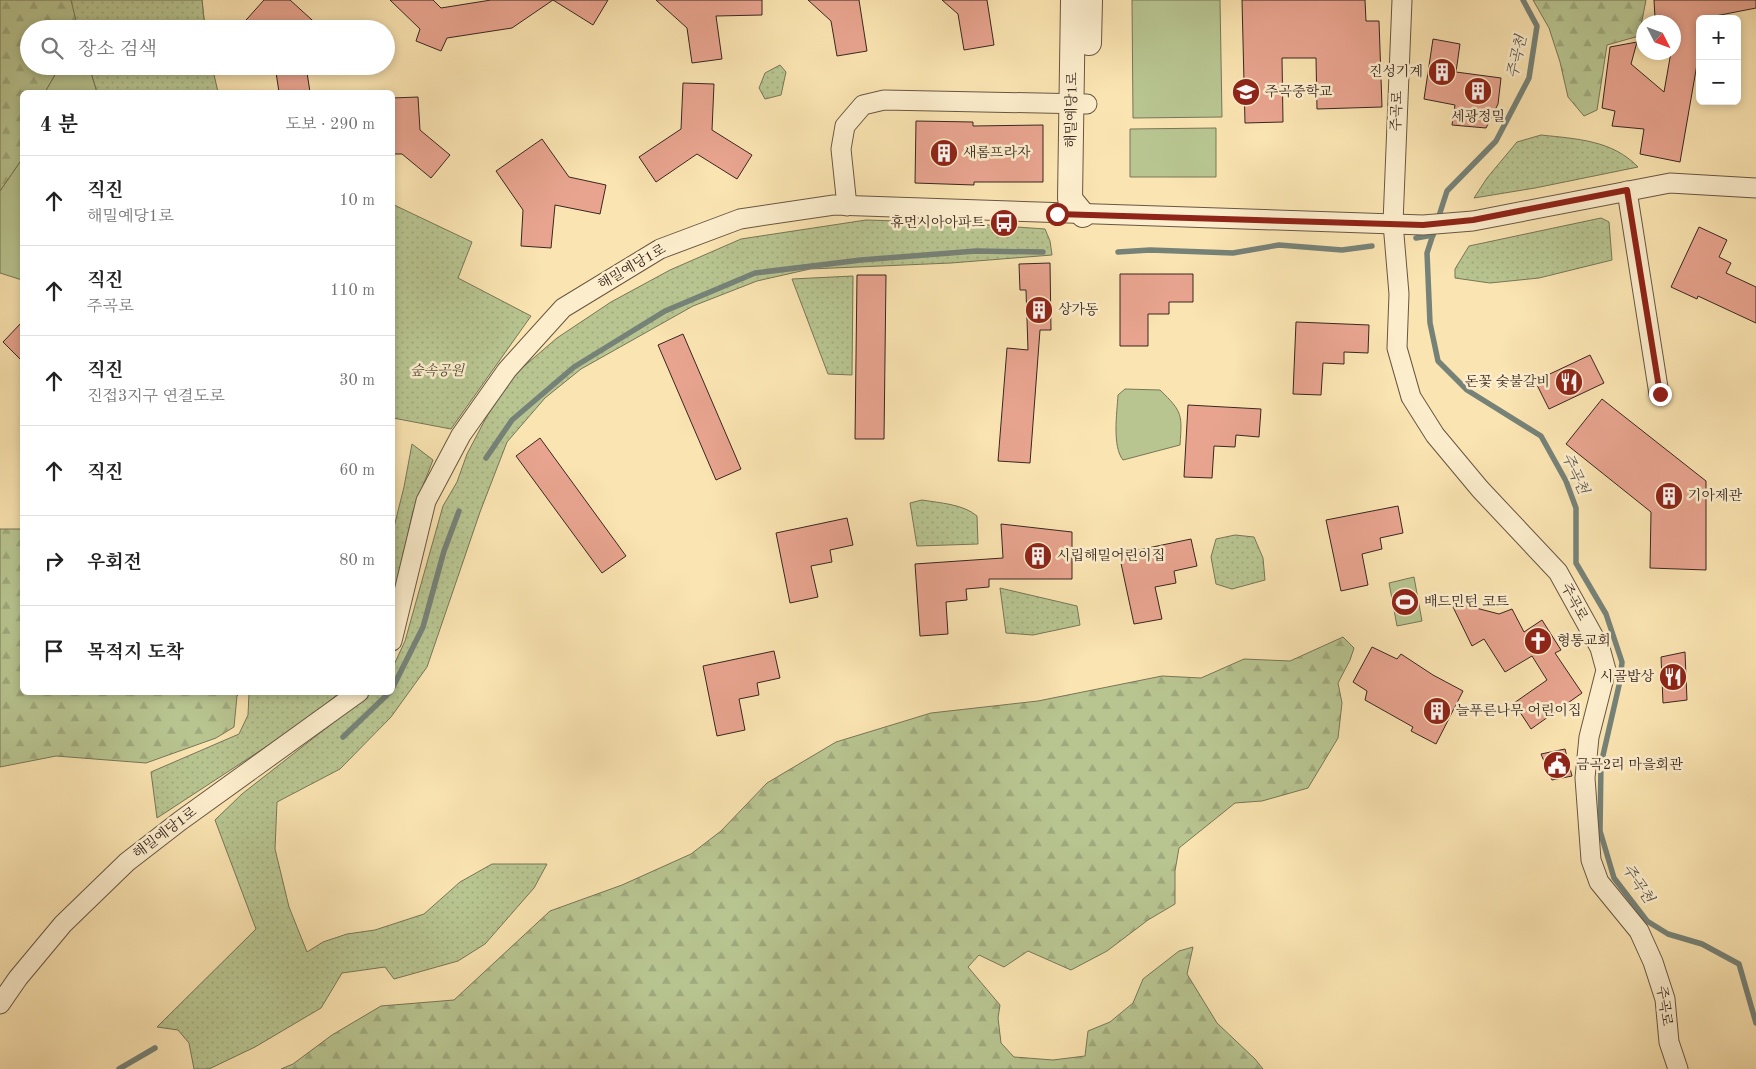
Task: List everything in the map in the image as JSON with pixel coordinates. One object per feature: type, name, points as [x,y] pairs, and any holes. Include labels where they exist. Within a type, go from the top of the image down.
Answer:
[{"type":"street","name":"해밀예당1로","points":[[1073,0],[1080,104]]},
{"type":"street","name":"해밀예당1로","points":[[1083,215],[1070,199],[1090,0]]},
{"type":"street","name":"주곡로","points":[[1402,0],[1393,223],[1399,294],[1397,348],[1411,397],[1435,435],[1480,489],[1558,572],[1604,657],[1606,670],[1589,738],[1585,778],[1591,860],[1599,882],[1639,931],[1654,962],[1665,999],[1669,1042],[1678,1069]]},
{"type":"street","points":[[847,206],[841,150],[845,126],[863,105],[884,100],[1080,104]]},
{"type":"street","points":[[1083,215],[1423,225],[1473,220],[1670,183],[1756,188]]},
{"type":"street","points":[[1627,190],[1660,394]]},
{"type":"street","name":"해밀예당1로","points":[[395,629],[426,501],[457,441],[507,370],[563,308],[660,249],[740,219],[834,205],[1083,215]]},
{"type":"street","name":"해밀예당1로","points":[[0,1004],[18,978],[63,924],[127,862],[180,821],[355,695]]},
{"type":"green space","points":[[0,0],[202,0],[204,20],[20,20],[20,75],[55,75],[46,90],[20,90],[20,162],[0,191]]},
{"type":"green space","points":[[71,0],[202,0],[204,20],[76,20]]},
{"type":"green space","points":[[1132,0],[1220,0],[1222,117],[1133,118]]},
{"type":"green space","points":[[1533,0],[1646,0],[1643,15],[1636,15],[1636,37],[1607,45],[1597,110],[1584,116],[1568,97],[1560,62],[1549,28]]},
{"type":"green space","points":[[780,65],[786,72],[781,95],[765,99],[759,88],[765,73]]},
{"type":"green space","points":[[55,75],[92,75],[96,90],[46,90]]},
{"type":"green space","points":[[92,75],[214,75],[218,90],[96,90]]},
{"type":"green space","points":[[1216,128],[1216,177],[1130,177],[1130,129]]},
{"type":"green space","points":[[1541,135],[1593,142],[1617,151],[1638,167],[1535,188],[1474,198],[1487,178],[1517,142]]},
{"type":"green space","points":[[20,162],[20,279],[0,273],[0,191]]},
{"type":"green space","name":"숲속공원","points":[[395,205],[472,242],[458,278],[531,316],[451,429],[395,418]]},
{"type":"green space","points":[[1601,218],[1609,222],[1612,260],[1539,278],[1490,283],[1455,278],[1455,269],[1469,246]]},
{"type":"green space","points":[[866,220],[960,223],[1045,229],[1050,241],[1052,255],[951,263],[810,269],[757,281],[693,306],[581,369],[545,398],[507,442],[480,512],[427,667],[391,717],[340,769],[277,802],[275,849],[289,907],[307,952],[323,942],[347,934],[375,930],[424,914],[460,882],[492,864],[547,864],[534,888],[485,944],[458,961],[394,979],[385,967],[342,973],[321,1008],[255,1047],[209,1069],[194,1069],[189,1043],[178,1030],[157,1027],[256,929],[215,820],[242,794],[368,695],[395,695],[395,663],[405,641],[443,506],[457,482],[467,454],[487,416],[515,374],[557,338],[611,302],[670,270],[741,239]]},
{"type":"green space","points":[[853,276],[852,375],[828,374],[792,279]]},
{"type":"green space","points":[[1125,389],[1160,390],[1168,397],[1177,409],[1181,420],[1180,445],[1123,460],[1117,446],[1116,420],[1118,395]]},
{"type":"green space","points":[[412,444],[433,460],[413,511],[395,591],[395,523]]},
{"type":"green space","points":[[922,500],[958,506],[977,516],[978,544],[917,546],[910,503]]},
{"type":"green space","points":[[0,529],[20,529],[20,695],[238,695],[234,727],[216,738],[146,763],[56,756],[0,767]]},
{"type":"green space","points":[[1235,535],[1254,537],[1263,558],[1265,580],[1232,589],[1216,584],[1211,557],[1216,539]]},
{"type":"green space","name":"배드민턴 코트","points":[[1414,577],[1422,621],[1397,626],[1389,583]]},
{"type":"green space","points":[[1000,588],[1077,606],[1080,625],[1033,635],[1006,633]]},
{"type":"green space","points":[[1343,637],[1354,648],[1338,683],[1342,703],[1338,738],[1308,788],[1262,801],[1235,803],[1179,848],[1175,871],[1175,904],[1148,920],[1107,951],[1071,970],[1028,951],[1004,967],[979,955],[968,967],[1000,1005],[998,1018],[1001,1043],[1014,1057],[1053,1060],[1085,1056],[1088,1031],[1110,1022],[1133,1003],[1143,979],[1179,951],[1193,947],[1187,974],[1217,1023],[1263,1069],[281,1069],[293,1064],[332,1035],[381,1006],[454,1000],[550,911],[622,885],[691,854],[721,831],[767,783],[836,742],[931,713],[1038,701],[1162,676],[1201,678],[1244,659],[1290,661]]},
{"type":"green space","points":[[249,695],[337,695],[304,722],[157,818],[151,772],[239,734],[248,715]]},
{"type":"building","points":[[264,0],[290,0],[312,20],[246,20]]},
{"type":"building","points":[[390,0],[433,0],[441,8],[491,0],[553,0],[512,28],[447,38],[441,51],[416,41],[420,29]]},
{"type":"building","points":[[553,0],[608,0],[593,25]]},
{"type":"building","points":[[656,0],[762,0],[762,15],[716,16],[722,59],[692,63],[687,28]]},
{"type":"building","points":[[808,0],[859,0],[867,51],[837,56],[831,21]]},
{"type":"building","points":[[942,0],[987,0],[994,45],[964,50],[958,14]]},
{"type":"building","name":"주곡중학교","points":[[1242,0],[1365,0],[1366,21],[1379,21],[1382,107],[1317,109],[1316,58],[1282,58],[1283,122],[1245,123]]},
{"type":"building","points":[[1654,0],[1756,0],[1756,8],[1720,15],[1696,15],[1696,70],[1680,162],[1640,154],[1644,129],[1612,126],[1615,111],[1602,108],[1610,47],[1636,42],[1631,64],[1664,92],[1670,60],[1681,60],[1681,15],[1655,15]]},
{"type":"building","points":[[1433,39],[1460,44],[1456,72],[1501,78],[1498,104],[1486,128],[1452,125],[1455,105],[1424,99]]},
{"type":"building","points":[[276,75],[307,75],[310,90],[279,90]]},
{"type":"building","points":[[683,83],[714,84],[712,130],[752,155],[737,179],[697,154],[656,182],[639,157],[681,129]]},
{"type":"building","points":[[418,97],[420,130],[450,155],[431,178],[402,154],[395,154],[395,98]]},
{"type":"building","points":[[916,121],[973,122],[973,126],[1043,125],[1043,182],[974,182],[974,185],[915,183]]},
{"type":"building","points":[[542,139],[569,177],[606,185],[600,214],[555,205],[551,248],[521,246],[523,210],[496,171]]},
{"type":"building","points":[[1699,227],[1727,240],[1719,257],[1731,263],[1726,273],[1756,287],[1756,323],[1698,296],[1697,299],[1671,287]]},
{"type":"building","points":[[1050,263],[1051,330],[1040,330],[1030,463],[998,461],[1007,348],[1028,350],[1026,290],[1020,290],[1019,264]]},
{"type":"building","points":[[1120,274],[1193,274],[1193,302],[1169,302],[1169,314],[1148,314],[1148,346],[1120,346]]},
{"type":"building","points":[[857,275],[886,275],[884,439],[855,439]]},
{"type":"building","points":[[1296,322],[1369,325],[1368,353],[1344,352],[1344,364],[1323,363],[1321,395],[1293,394]]},
{"type":"building","points":[[20,324],[20,359],[3,342]]},
{"type":"building","points":[[683,334],[741,469],[716,480],[658,345]]},
{"type":"building","points":[[1590,355],[1604,383],[1549,409],[1535,381]]},
{"type":"building","name":"기아제관","points":[[1602,399],[1706,481],[1706,570],[1650,568],[1651,512],[1566,444]]},
{"type":"building","points":[[1188,405],[1261,409],[1259,437],[1236,435],[1235,447],[1214,446],[1212,478],[1184,477]]},
{"type":"building","points":[[540,438],[626,556],[602,573],[516,456]]},
{"type":"building","points":[[1398,506],[1403,533],[1380,538],[1382,549],[1362,554],[1368,585],[1341,591],[1326,520]]},
{"type":"building","points":[[847,518],[853,545],[830,550],[832,562],[811,566],[818,597],[790,603],[776,533]]},
{"type":"building","points":[[1001,524],[1072,532],[1072,579],[989,579],[989,587],[966,589],[967,600],[946,602],[948,634],[920,636],[915,564],[1003,558]]},
{"type":"building","points":[[1191,539],[1197,566],[1174,571],[1176,583],[1155,587],[1162,619],[1134,624],[1119,554]]},
{"type":"building","points":[[1470,597],[1476,608],[1499,614],[1512,609],[1524,632],[1542,620],[1561,650],[1555,653],[1582,693],[1531,729],[1514,703],[1547,680],[1532,656],[1505,672],[1484,639],[1472,646],[1453,607]]},
{"type":"building","points":[[1372,647],[1397,659],[1401,654],[1433,675],[1463,691],[1436,744],[1411,731],[1413,727],[1365,700],[1367,691],[1353,682]]},
{"type":"building","points":[[774,651],[780,678],[757,683],[759,695],[739,699],[745,730],[717,736],[703,666]]},
{"type":"building","points":[[1685,652],[1687,700],[1663,703],[1661,657]]},
{"type":"building","name":"금곡2리 마을회관","points":[[1565,749],[1572,776],[1552,780],[1541,754]]},
{"type":"waterway","name":"주곡천","points":[[1523,0],[1537,26],[1529,78],[1496,141],[1447,191],[1427,253],[1430,323],[1438,361],[1467,390],[1541,436],[1566,481],[1576,508],[1576,563],[1606,614],[1622,662],[1620,681],[1601,764],[1600,831],[1614,878],[1647,921],[1668,934],[1702,944],[1739,964],[1756,1023]]},
{"type":"waterway","points":[[1416,238],[1433,235]]},
{"type":"waterway","points":[[1118,252],[1150,250],[1233,253],[1279,245],[1342,250],[1372,246]]},
{"type":"waterway","points":[[486,458],[512,420],[574,367],[665,311],[755,273],[861,260],[976,251],[1043,252]]},
{"type":"waterway","points":[[395,683],[423,627],[444,551],[459,511]]},
{"type":"waterway","points":[[343,737],[387,695]]},
{"type":"waterway","points":[[119,1069],[155,1048]]},
{"type":"place","name":"진성기계","points":[[1442,72]]},
{"type":"place","name":"세광정밀","points":[[1478,91]]},
{"type":"place","name":"주곡중학교","points":[[1246,92]]},
{"type":"place","name":"새롬프라자","points":[[944,153]]},
{"type":"place","name":"휴먼시아아파트","points":[[1004,223]]},
{"type":"place","name":"상가동","points":[[1039,310]]},
{"type":"place","name":"돈꽃 숯불갈비","points":[[1569,382]]},
{"type":"place","name":"기아제관","points":[[1669,496]]},
{"type":"place","name":"시립해밀어린이집","points":[[1038,556]]},
{"type":"place","name":"배드민턴 코트","points":[[1405,602]]},
{"type":"place","name":"형통교회","points":[[1538,641]]},
{"type":"place","name":"시골밥상","points":[[1673,677]]},
{"type":"place","name":"늘푸른나무 어린이집","points":[[1437,711]]},
{"type":"place","name":"금곡2리 마을회관","points":[[1557,765]]},
{"type":"route","points":[[1057,214],[1423,225],[1473,220],[1627,190],[1660,394]]}]
